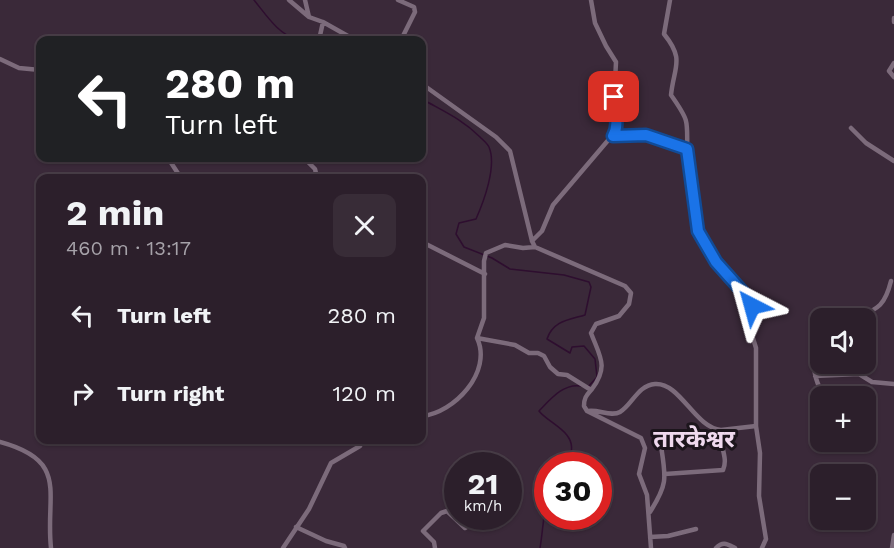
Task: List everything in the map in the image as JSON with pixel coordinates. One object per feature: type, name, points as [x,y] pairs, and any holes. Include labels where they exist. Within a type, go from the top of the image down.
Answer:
[{"type":"street","points":[[289,0],[309,17],[348,36]]},
{"type":"street","points":[[305,0],[309,17]]},
{"type":"street","points":[[398,0],[414,7],[415,12],[402,36]]},
{"type":"street","points":[[532,241],[542,231],[553,205],[616,131],[617,117],[614,102],[616,62],[595,23],[591,0]]},
{"type":"street","points":[[670,0],[664,34],[673,44],[678,59],[671,95],[687,121],[687,149],[698,231],[716,262],[749,299],[752,306],[752,334],[756,348],[756,426],[760,453],[759,496],[766,540],[762,548]]},
{"type":"street","points":[[320,36],[323,22]]},
{"type":"street","points":[[0,59],[19,68],[36,70]]},
{"type":"street","points":[[894,63],[890,71],[894,77]]},
{"type":"street","points":[[426,87],[496,137],[510,151],[535,247]]},
{"type":"street","points":[[851,128],[866,143],[894,161]]},
{"type":"street","points":[[613,136],[646,135],[687,149]]},
{"type":"street","points":[[308,162],[315,169],[316,174]]},
{"type":"street","points":[[426,244],[485,274]]},
{"type":"street","points":[[426,416],[432,415],[465,394],[480,367],[480,345],[477,338],[484,318],[486,254],[505,245],[535,247],[625,285],[631,293],[629,304],[619,316],[596,324],[591,333],[603,363],[601,375],[584,397],[584,406],[587,411],[641,438],[645,448],[639,474],[647,495],[650,512],[651,548]]},
{"type":"street","points":[[876,309],[885,301],[891,281]]},
{"type":"street","points":[[477,338],[515,345],[544,356],[550,367],[558,374],[567,375],[589,389]]},
{"type":"street","points":[[818,386],[815,376],[860,374],[872,382],[894,384]]},
{"type":"street","points":[[587,411],[595,410],[616,414],[631,399],[654,383],[670,389],[711,428],[721,430],[756,426]]},
{"type":"street","points":[[665,474],[723,470],[725,457],[720,437],[721,430]]},
{"type":"street","points":[[0,442],[16,447],[42,462],[52,488],[51,548]]},
{"type":"street","points":[[283,548],[309,509],[331,463],[361,444]]},
{"type":"street","points":[[650,512],[662,493],[665,474],[661,446]]},
{"type":"street","points":[[435,548],[434,542],[423,531],[444,512]]},
{"type":"street","points":[[297,527],[345,548]]},
{"type":"street","points":[[650,537],[668,536],[696,529]]},
{"type":"street","points":[[892,548],[894,535]]},
{"type":"street","points":[[716,548],[726,543],[735,548]]},
{"type":"waterway","points":[[254,0],[268,18],[290,36]]},
{"type":"waterway","points":[[426,101],[466,125],[489,147],[491,173],[483,203],[476,219],[459,223],[456,234],[464,247],[492,258],[510,269],[564,275],[589,282],[591,287],[585,315],[557,325],[547,339],[570,353],[572,347],[584,346],[595,359],[597,377],[588,387]]},
{"type":"waterway","points":[[571,452],[571,445],[565,433],[539,411],[552,397],[568,387],[581,386]]},
{"type":"waterway","points":[[540,548],[542,530]]},
{"type":"district","name":"तारकेश्वर","points":[[694,439]]},
{"type":"route","points":[[614,97],[617,117],[616,131],[613,136],[646,135],[687,149],[698,231],[716,262],[749,299],[752,306]]}]
